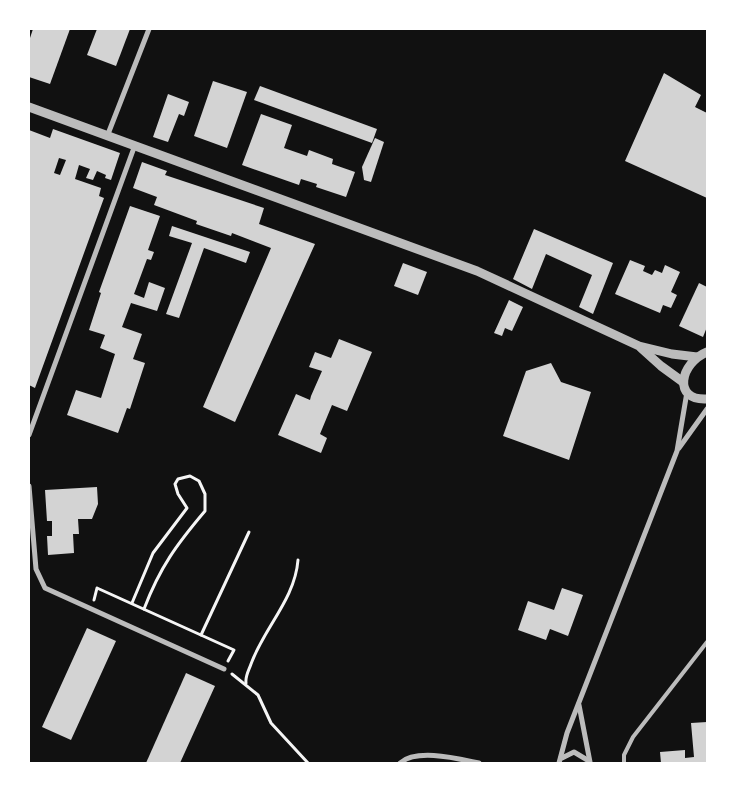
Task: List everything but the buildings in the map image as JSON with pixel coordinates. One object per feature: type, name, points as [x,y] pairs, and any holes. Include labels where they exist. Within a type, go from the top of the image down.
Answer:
[{"type":"street","points":[[108,134],[150,29]]},
{"type":"street","points":[[29,107],[108,134],[477,271],[640,346],[672,354],[697,357]]},
{"type":"street","points":[[29,436],[136,145]]},
{"type":"street","points":[[558,761],[567,733],[677,451],[687,392],[683,382],[661,366],[640,346]]},
{"type":"street","points":[[683,382],[685,372],[697,357],[707,352]]},
{"type":"street","points":[[687,392],[693,396],[707,399]]},
{"type":"street","points":[[677,451],[707,409]]},
{"type":"street","points":[[29,486],[39,579],[45,588],[224,669]]},
{"type":"street","points":[[579,705],[591,763]]},
{"type":"street","points":[[558,761],[574,752],[585,756],[591,763]]},
{"type":"street","points":[[400,763],[404,759],[430,755],[479,763]]},
{"type":"lane","points":[[624,763],[624,755],[633,737],[707,642]]},
{"type":"path","points":[[132,603],[153,553],[187,508],[178,494],[175,484],[178,479],[190,476],[199,481],[205,494],[205,511],[176,545],[166,560],[144,609]]},
{"type":"path","points":[[202,635],[248,532]]},
{"type":"path","points":[[246,683],[254,653],[285,601],[297,572],[298,560]]},
{"type":"path","points":[[92,610],[97,588],[234,650],[224,669],[246,683],[258,695],[271,723],[308,763]]}]
